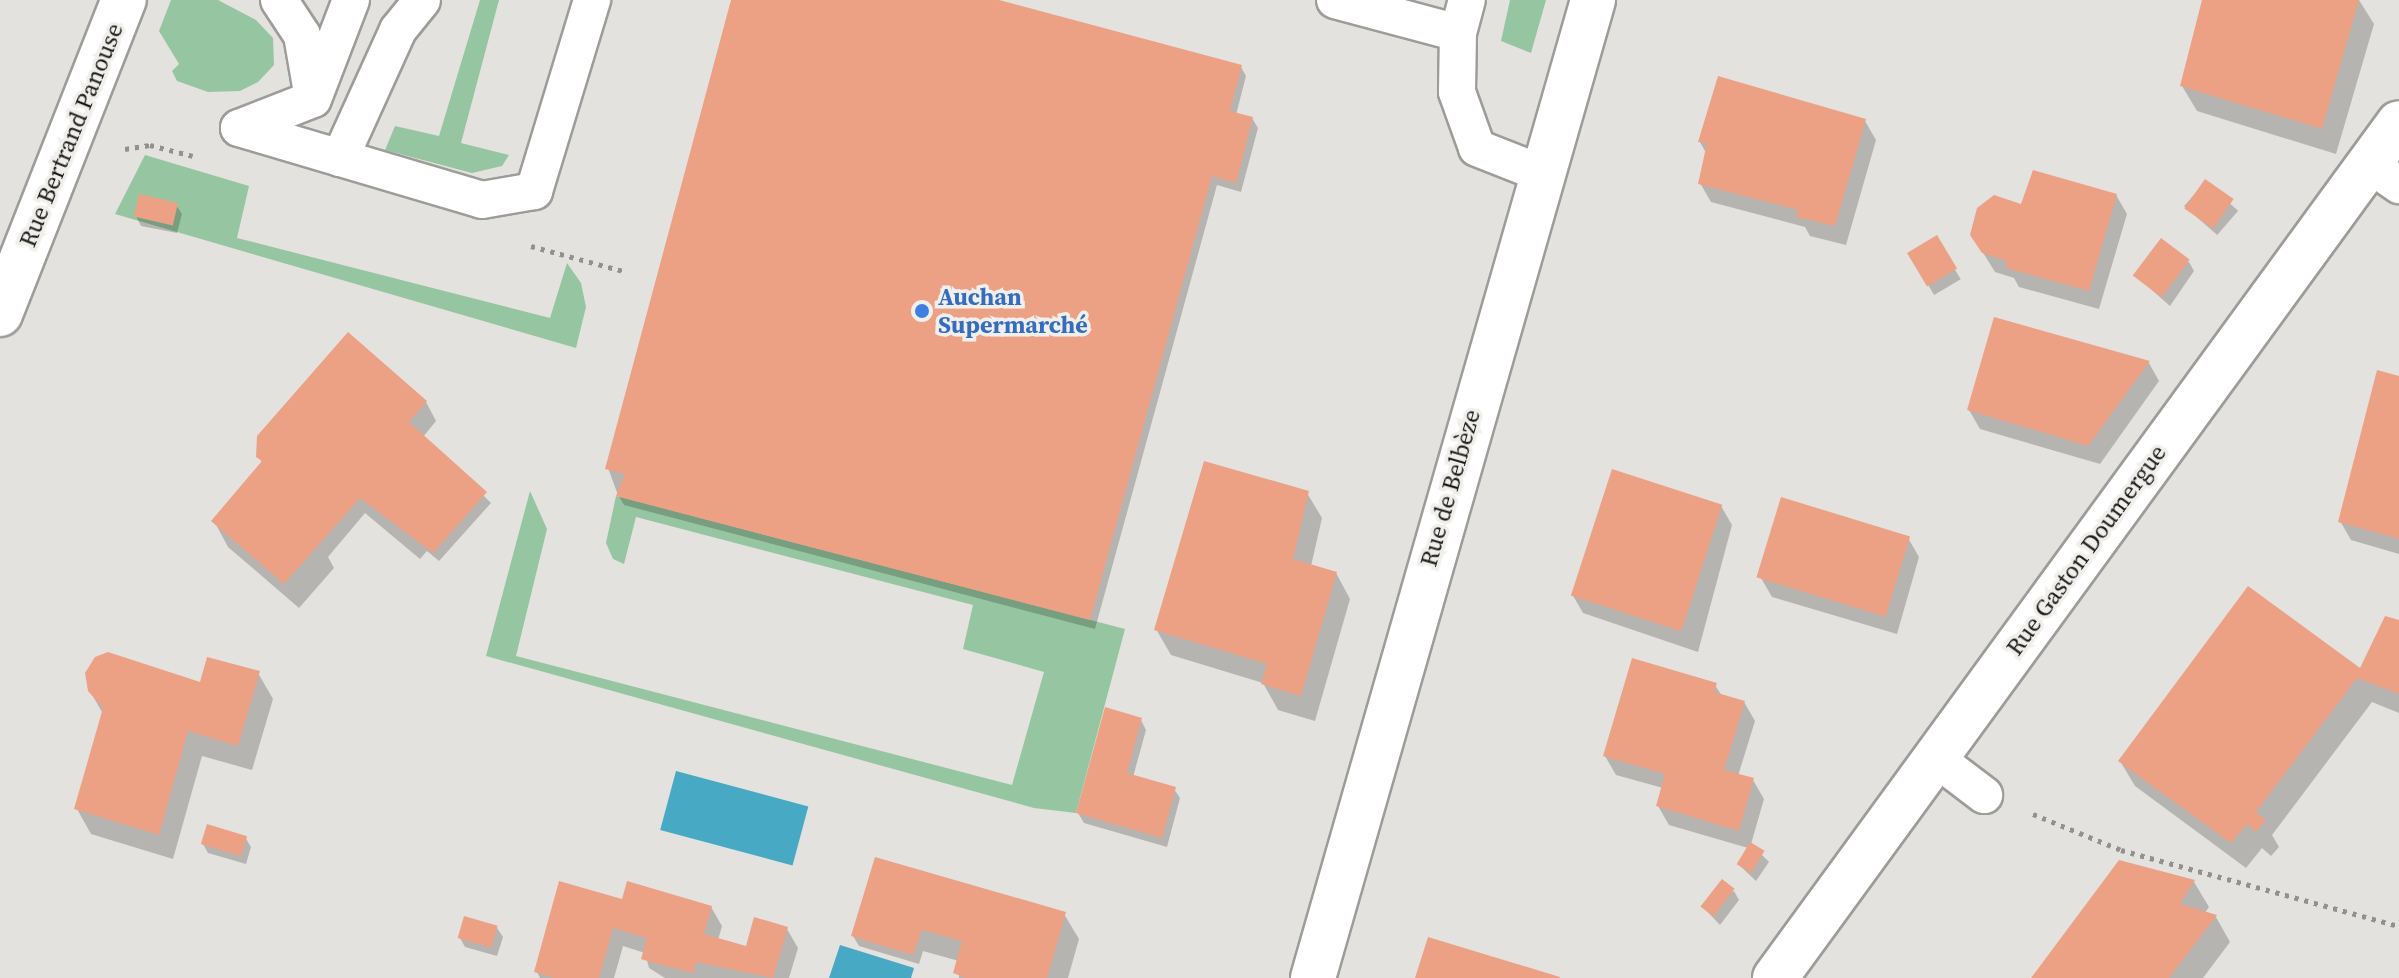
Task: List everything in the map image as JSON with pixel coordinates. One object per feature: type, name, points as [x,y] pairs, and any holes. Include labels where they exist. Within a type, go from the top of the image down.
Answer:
[{"type":"street","name":"Rue Bertrand Panouse","points":[[0,314],[124,0]]},
{"type":"street","name":"Rue de Belbèze","points":[[1313,978],[1593,0]]},
{"type":"street","name":"Rue Gaston Doumergue","points":[[1775,978],[1934,757],[2384,174],[2399,123]]},
{"type":"lane","points":[[279,0],[302,35],[313,99]]},
{"type":"lane","points":[[351,0],[313,99],[239,128],[482,200],[534,191],[592,0]]},
{"type":"lane","points":[[340,158],[398,30],[422,0]]},
{"type":"lane","points":[[1335,0],[1463,17],[1457,92],[1477,148],[1543,174]]},
{"type":"lane","points":[[1934,757],[1984,795]]},
{"type":"path","points":[[1984,795],[2121,850],[2399,926]]},
{"type":"green space","points":[[171,0],[218,0],[256,20],[273,38],[274,65],[258,82],[240,91],[208,92],[177,81],[172,71],[179,64],[159,31]]},
{"type":"green space","points":[[480,0],[499,0],[461,143],[509,155],[502,166],[472,173],[385,150],[395,126],[439,136]]},
{"type":"green space","points":[[1510,0],[1546,0],[1531,53],[1501,41]]},
{"type":"green space","points":[[145,155],[249,186],[237,238],[550,318],[567,263],[581,283],[586,307],[576,348],[115,214]]},
{"type":"green space","points":[[530,491],[547,529],[516,656],[1012,785],[1044,672],[963,649],[973,605],[636,517],[624,564],[613,559],[606,543],[616,496],[1125,629],[1076,813],[1034,808],[486,656]]},
{"type":"water","points":[[676,771],[808,806],[793,865],[660,830]]},
{"type":"water","points":[[840,945],[914,968],[911,978],[829,978]]},
{"type":"building","name":"Auchan Supermarché","points":[[731,0],[999,0],[1242,65],[1230,111],[1253,117],[1236,183],[1212,176],[1090,620],[616,496],[625,474],[605,469]]},
{"type":"building","points":[[2202,0],[2359,0],[2322,129],[2180,86]]},
{"type":"building","points":[[1718,76],[1866,119],[1835,226],[1796,217],[1798,210],[1698,184],[1707,143],[1698,142]]},
{"type":"building","points":[[2033,170],[2117,194],[2089,291],[2006,268],[2007,261],[1982,253],[1970,235],[1977,208],[1994,195],[2021,204]]},
{"type":"building","points":[[2205,179],[2234,199],[2213,229],[2184,208]]},
{"type":"building","points":[[139,194],[178,203],[173,225],[134,216]]},
{"type":"building","points":[[1937,235],[1957,268],[1927,286],[1907,253]]},
{"type":"building","points":[[2161,238],[2190,260],[2161,297],[2133,276]]},
{"type":"building","points":[[1994,317],[2150,361],[2088,446],[1967,410]]},
{"type":"building","points":[[348,332],[427,401],[409,422],[487,492],[433,553],[360,498],[284,584],[211,521],[262,461],[256,457],[257,436]]},
{"type":"building","points":[[2377,370],[2399,376],[2399,539],[2338,522]]},
{"type":"building","points":[[1204,461],[1309,491],[1293,559],[1337,572],[1301,696],[1261,684],[1267,664],[1154,630]]},
{"type":"building","points":[[1612,469],[1722,505],[1681,631],[1571,595]]},
{"type":"building","points":[[1781,497],[1910,536],[1886,617],[1756,577]]},
{"type":"building","points":[[2248,586],[2360,668],[2385,616],[2399,620],[2399,694],[2357,678],[2256,812],[2266,820],[2256,832],[2247,824],[2231,843],[2118,761]]},
{"type":"building","points":[[108,652],[200,682],[207,657],[260,671],[238,746],[188,731],[159,835],[74,809],[103,708],[88,691],[85,673],[95,657]]},
{"type":"building","points":[[1632,658],[1717,683],[1714,692],[1745,701],[1724,770],[1754,778],[1739,831],[1656,806],[1665,774],[1603,756]]},
{"type":"building","points":[[1105,707],[1142,718],[1127,773],[1176,787],[1162,838],[1076,813]]},
{"type":"building","points":[[207,824],[247,836],[241,856],[201,844]]},
{"type":"building","points":[[1750,842],[1765,851],[1751,873],[1737,864]]},
{"type":"building","points":[[875,857],[1066,912],[1047,978],[966,978],[953,973],[962,941],[922,930],[913,955],[851,936]]},
{"type":"building","points":[[2119,860],[2195,880],[2180,904],[2217,915],[2169,978],[2031,978]]},
{"type":"building","points":[[1722,879],[1735,889],[1713,916],[1700,907]]},
{"type":"building","points":[[559,881],[622,899],[627,881],[712,906],[704,934],[746,946],[754,917],[788,927],[773,978],[696,962],[693,973],[641,959],[647,938],[613,928],[599,978],[555,978],[534,972]]},
{"type":"building","points":[[464,916],[498,926],[491,948],[458,938]]},
{"type":"building","points":[[1428,937],[1560,977],[1560,978],[1415,978]]},
{"type":"place","name":"Auchan Supermarché","points":[[922,311]]}]
